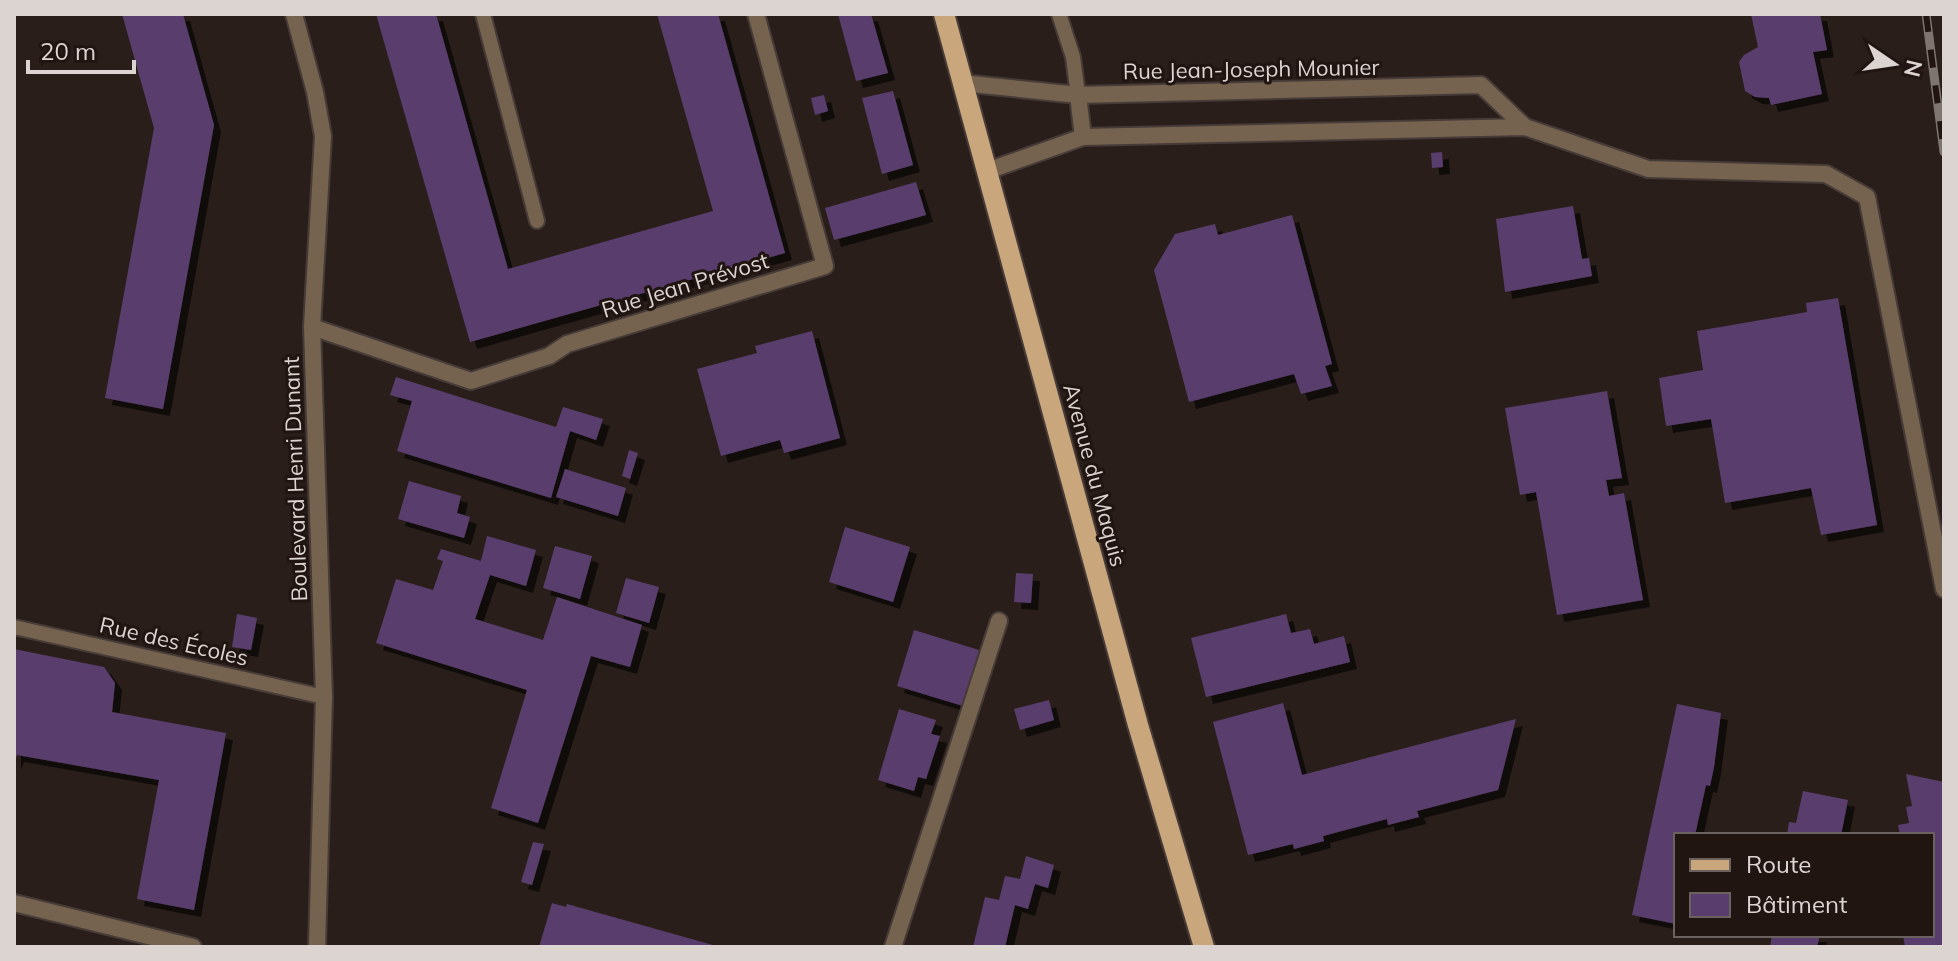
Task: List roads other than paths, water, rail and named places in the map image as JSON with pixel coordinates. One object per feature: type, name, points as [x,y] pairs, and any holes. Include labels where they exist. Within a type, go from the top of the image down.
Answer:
[{"type":"main road","name":"Avenue du Maquis","points":[[944,14],[1138,725],[1204,947]]},
{"type":"street","name":"Boulevard Henri Dunant","points":[[294,14],[323,136],[312,327],[324,697],[317,947]]},
{"type":"street","name":"Rue Jean Prévost","points":[[312,327],[471,381],[549,356],[567,344],[825,266],[756,14]]},
{"type":"street","name":"Rue Jean-Joseph Mounier","points":[[962,83],[1078,95],[1481,85],[1525,127]]},
{"type":"street","points":[[1078,95],[1083,137]]},
{"type":"street","name":"Rue Jean-Joseph Mounier","points":[[987,171],[1083,137],[1525,127],[1648,169],[1826,174],[1867,197],[1944,589]]},
{"type":"street","points":[[893,947],[999,621]]},
{"type":"street","points":[[14,903],[193,947]]},
{"type":"lane","points":[[483,14],[537,221]]},
{"type":"lane","points":[[1059,14],[1073,57],[1078,95]]},
{"type":"lane","name":"Rue des Écoles","points":[[14,627],[324,697]]},
{"type":"railway","points":[[1926,14],[1944,152]]}]
